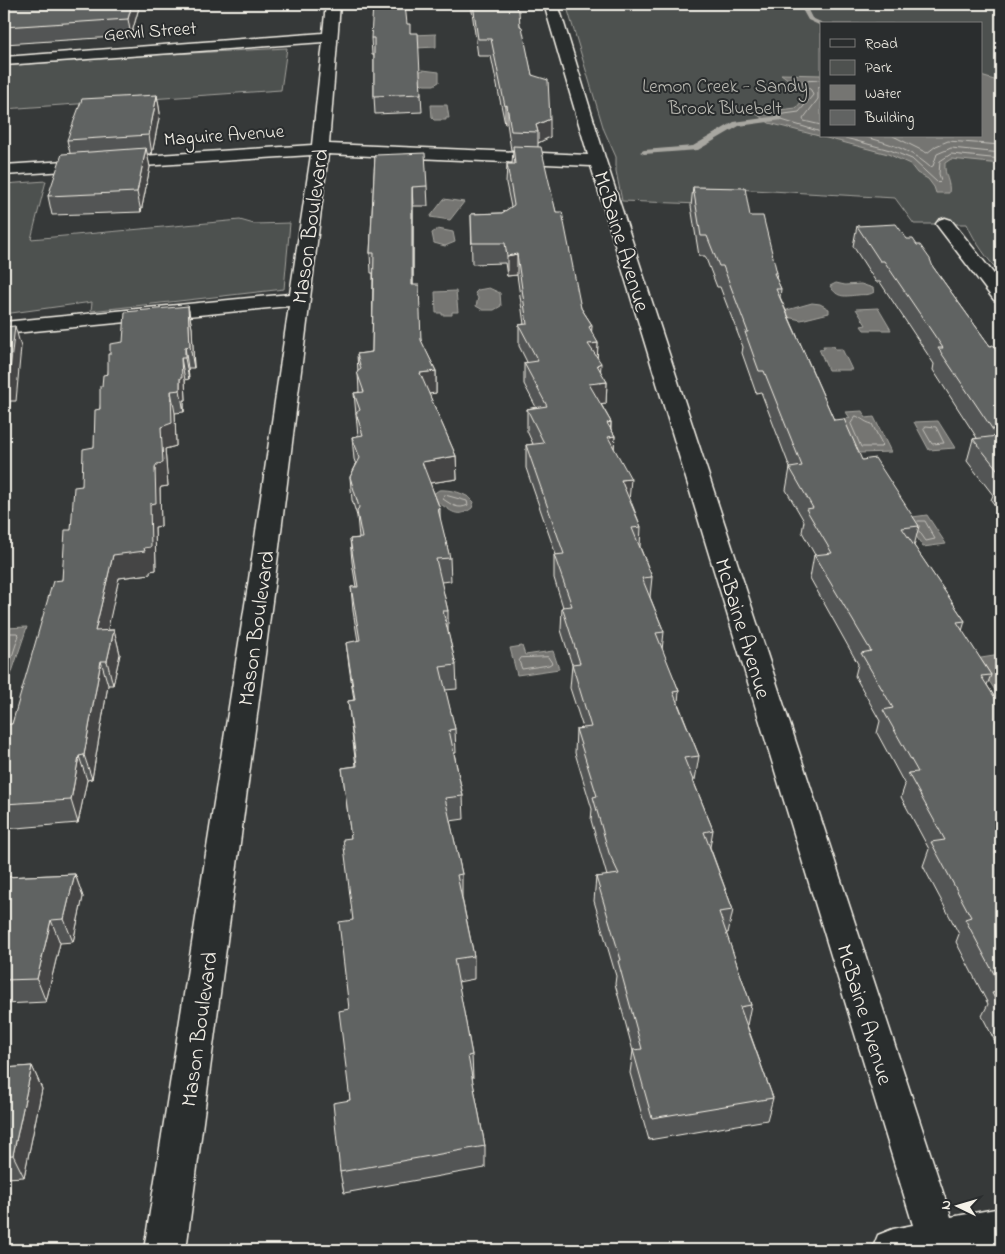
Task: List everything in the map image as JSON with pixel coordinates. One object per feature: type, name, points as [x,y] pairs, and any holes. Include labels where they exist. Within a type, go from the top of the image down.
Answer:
[{"type":"street","name":"Mason Boulevard","points":[[165,1250],[262,579],[300,299],[320,149],[333,4]]},
{"type":"street","name":"McBaine Avenue","points":[[551,4],[598,161],[940,1246]]},
{"type":"street","name":"Gervil Street","points":[[4,61],[330,38]]},
{"type":"street","name":"Maguire Avenue","points":[[4,170],[320,149],[598,161]]},
{"type":"street","points":[[945,224],[1001,296]]},
{"type":"street","points":[[4,328],[300,299]]},
{"type":"street","points":[[893,1250],[940,1246],[1001,1228]]},
{"type":"green space","name":"Lemon Creek - Sandy Brook Bluebelt","points":[[566,4],[1001,4],[1001,275],[978,244],[967,224],[914,224],[895,198],[700,187],[700,204],[622,201],[616,171],[616,157],[604,130]]},
{"type":"green space","points":[[287,48],[281,90],[4,109],[4,66],[135,56]]},
{"type":"green space","points":[[46,181],[31,239],[240,220],[254,224],[290,223],[284,289],[91,311],[92,302],[4,314],[4,184]]},
{"type":"water","points":[[436,34],[436,47],[416,48],[413,35]]},
{"type":"water","points":[[423,70],[439,72],[439,82],[434,85],[424,85],[419,82],[418,72]]},
{"type":"water","points":[[781,74],[820,75],[820,136],[769,123],[755,113],[796,108],[808,94]]},
{"type":"water","points":[[982,76],[1001,82],[1001,164],[951,159],[945,163],[949,193],[936,193],[928,179],[917,173],[910,164],[888,154],[827,138],[982,138]]},
{"type":"water","points":[[431,105],[447,105],[449,118],[446,118],[446,120],[434,120],[432,118]]},
{"type":"water","points":[[444,199],[464,202],[450,220],[430,217]]},
{"type":"water","points":[[438,229],[453,232],[455,242],[445,246],[434,243],[432,233]]},
{"type":"water","points":[[836,283],[845,285],[861,284],[873,288],[874,292],[842,296],[836,293],[830,286]]},
{"type":"water","points":[[489,288],[500,293],[501,306],[494,310],[483,310],[476,306],[478,298],[475,293],[478,290]]},
{"type":"water","points":[[456,291],[458,312],[452,312],[452,315],[436,313],[435,292]]},
{"type":"water","points":[[812,303],[820,304],[829,309],[829,313],[801,320],[787,317],[785,311]]},
{"type":"water","points":[[878,308],[891,330],[864,330],[861,326],[866,325],[856,309]]},
{"type":"water","points":[[823,346],[834,346],[835,349],[842,349],[852,370],[828,370],[819,349],[824,349]]},
{"type":"water","points":[[862,411],[866,418],[874,417],[891,452],[859,453],[843,419],[850,418],[846,412]]},
{"type":"water","points":[[938,421],[955,448],[929,450],[914,422]]},
{"type":"water","points":[[439,490],[453,491],[467,496],[474,502],[472,508],[461,513],[452,512],[436,502],[433,494]]},
{"type":"water","points":[[927,515],[946,544],[923,547],[905,518]]},
{"type":"water","points":[[27,627],[11,675],[4,676],[4,628]]},
{"type":"water","points":[[522,646],[525,655],[553,651],[559,669],[517,675],[510,648]]},
{"type":"water","points":[[1000,655],[1001,657],[1000,698],[975,659]]},
{"type":"building","points":[[4,4],[132,4],[128,19],[4,27]]},
{"type":"building","points":[[373,4],[405,4],[407,24],[410,24],[410,33],[418,33],[421,94],[374,96],[374,38],[371,38]]},
{"type":"building","points":[[473,4],[515,4],[519,11],[520,26],[522,27],[532,75],[548,80],[550,119],[536,125],[538,132],[511,131],[507,105],[505,106],[491,39],[478,39]]},
{"type":"building","points":[[157,95],[149,135],[67,140],[82,99]]},
{"type":"building","points":[[513,146],[541,147],[556,212],[562,212],[581,308],[592,325],[589,327],[598,343],[588,344],[601,363],[597,365],[607,382],[589,384],[611,422],[607,423],[615,436],[608,437],[631,479],[621,480],[641,527],[632,528],[652,577],[642,578],[664,632],[656,633],[679,691],[673,692],[699,756],[684,758],[713,830],[704,832],[733,910],[719,912],[751,1005],[740,1007],[773,1098],[652,1118],[633,1050],[642,1049],[618,961],[621,960],[596,877],[619,874],[609,853],[593,797],[597,796],[576,729],[591,727],[572,664],[580,663],[562,607],[572,606],[554,555],[564,554],[526,445],[544,443],[527,409],[547,406],[524,363],[538,361],[519,325],[527,324],[517,254],[507,256],[505,243],[472,243],[471,214],[502,213],[514,205],[507,164],[515,164]]},
{"type":"building","points":[[146,148],[137,192],[48,196],[62,154]]},
{"type":"building","points":[[425,153],[427,186],[412,187],[412,285],[419,285],[421,340],[436,371],[420,373],[456,456],[422,462],[440,509],[438,509],[450,558],[436,559],[448,611],[443,611],[456,665],[440,667],[455,729],[449,730],[463,796],[445,798],[462,874],[457,875],[474,956],[454,959],[472,1055],[468,1056],[485,1146],[340,1172],[333,1103],[350,1100],[339,1011],[349,1009],[339,922],[353,920],[343,839],[351,838],[342,768],[357,766],[348,701],[355,700],[346,643],[360,640],[351,587],[358,587],[350,539],[362,538],[357,512],[359,507],[350,477],[360,458],[352,437],[363,435],[356,413],[360,410],[354,393],[364,392],[357,372],[361,369],[357,354],[372,352],[374,253],[370,253],[375,155]]},
{"type":"building","points":[[693,187],[745,188],[750,216],[763,216],[777,273],[774,273],[781,289],[776,289],[834,420],[844,419],[862,460],[875,458],[919,526],[902,528],[965,621],[957,622],[991,675],[981,676],[1001,707],[1001,987],[965,919],[971,917],[931,842],[945,840],[908,773],[918,772],[883,710],[893,708],[861,653],[871,651],[814,555],[832,553],[806,509],[813,508],[790,468],[802,466],[764,371],[759,371],[745,332],[748,332],[723,266],[719,266],[707,236],[701,236]]},
{"type":"building","points":[[896,224],[907,239],[913,239],[917,245],[920,245],[933,267],[990,346],[993,345],[1001,356],[1001,474],[973,439],[997,436],[938,348],[943,348],[884,261],[880,261],[857,226]]},
{"type":"building","points":[[188,306],[190,346],[185,347],[185,358],[181,358],[182,378],[180,378],[180,390],[171,391],[172,423],[161,427],[163,463],[157,464],[155,467],[156,503],[150,504],[151,547],[144,548],[145,551],[113,555],[95,631],[114,630],[107,661],[101,661],[84,755],[79,756],[71,800],[4,804],[4,725],[12,724],[53,581],[62,580],[65,530],[71,530],[74,487],[82,486],[83,449],[94,447],[95,410],[100,409],[100,386],[102,386],[103,375],[108,374],[110,344],[123,342],[125,312]]},
{"type":"building","points":[[15,326],[9,379],[4,380],[4,327]]},
{"type":"building","points":[[75,874],[64,919],[51,920],[37,979],[4,980],[4,877]]},
{"type":"building","points":[[1001,991],[1001,1010],[992,993]]},
{"type":"building","points":[[32,1066],[13,1155],[4,1156],[4,1068]]},
{"type":"waterway","points":[[802,4],[810,19],[820,23]]},
{"type":"waterway","points":[[644,152],[695,148],[737,124],[779,118]]}]
